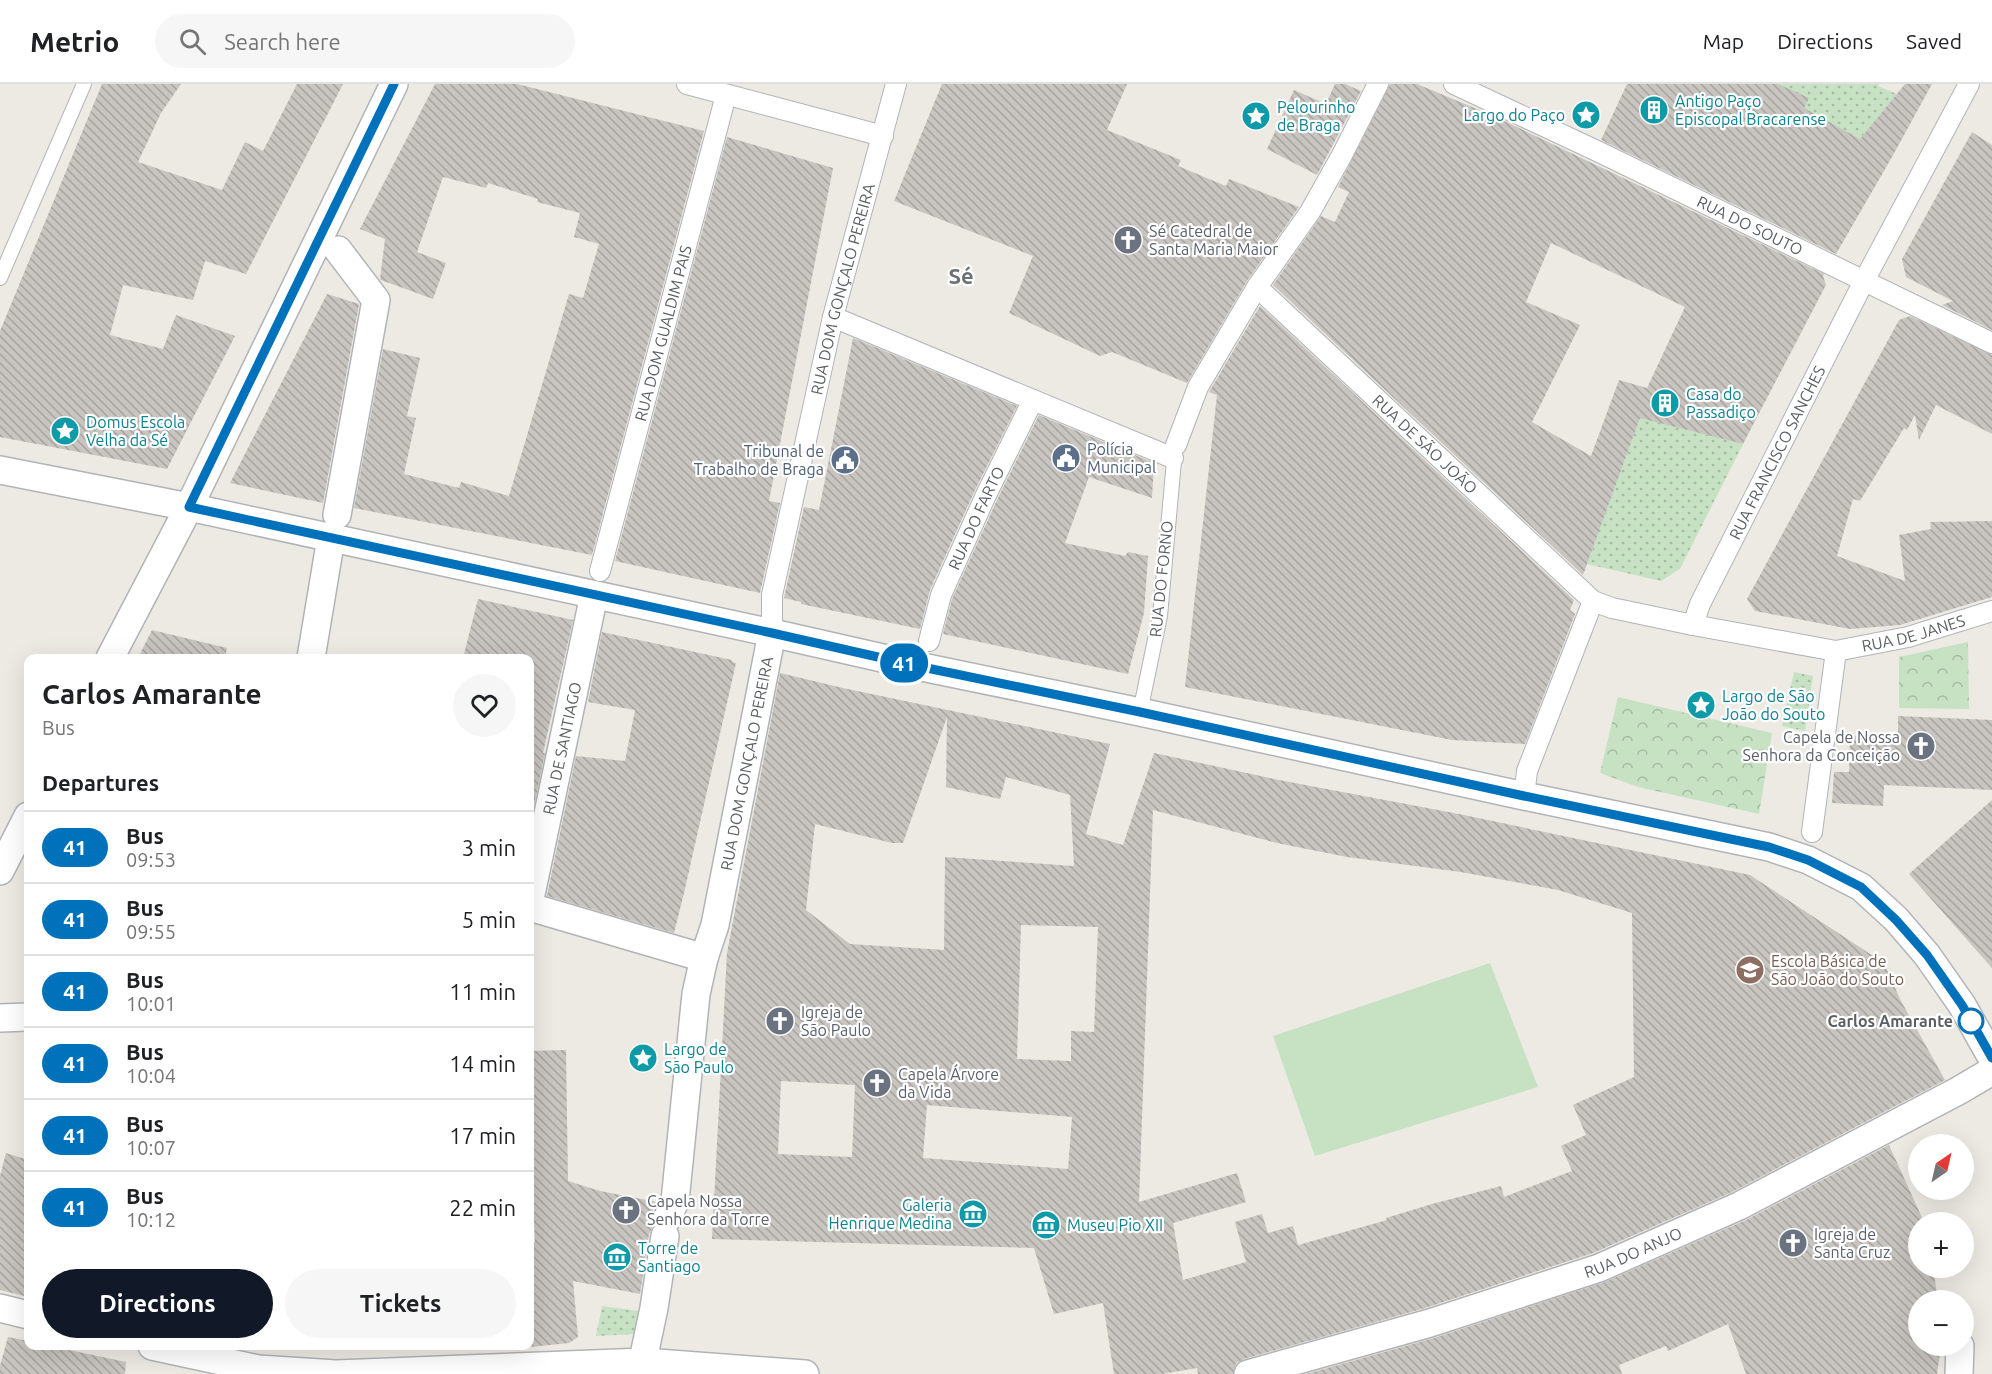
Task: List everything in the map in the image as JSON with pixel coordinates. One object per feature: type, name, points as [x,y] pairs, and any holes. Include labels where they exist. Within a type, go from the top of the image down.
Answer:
[{"type":"street","points":[[112,654],[189,507],[394,84]]},
{"type":"street","points":[[687,84],[883,136]]},
{"type":"street","name":"RUA DOM GONÇALO PEREIRA","points":[[642,1368],[666,1228],[675,1201],[692,1022],[704,958],[715,925],[772,633],[772,596],[833,317],[896,84]]},
{"type":"street","points":[[833,317],[1033,400],[1175,452],[1198,387],[1257,287],[1310,212],[1378,84]]},
{"type":"street","name":"RUA DO SOUTO","points":[[1454,84],[1512,101],[1864,281],[1992,343]]},
{"type":"street","name":"RUA FRANCISCO SANCHES","points":[[1693,625],[1700,604],[1864,281],[1969,84]]},
{"type":"street","name":"RUA DOM GUALDIM PAIS","points":[[597,583],[726,95]]},
{"type":"street","points":[[312,654],[376,300],[339,250]]},
{"type":"street","name":"RUA DE SÃO JOÃO","points":[[1257,287],[1593,601],[1612,608],[1693,625]]},
{"type":"street","name":"RUA DO FARTO","points":[[929,641],[941,595],[986,495],[1033,400]]},
{"type":"street","points":[[0,470],[189,507],[334,527],[597,583],[772,633],[922,667],[1769,847],[1808,860],[1861,887],[1896,920],[1927,955],[1962,1005],[1992,1058]]},
{"type":"street","name":"RUA DE SANTIAGO","points":[[534,880],[597,583]]},
{"type":"street","points":[[1524,796],[1527,771],[1593,601]]},
{"type":"street","name":"RUA DE JANES","points":[[1693,625],[1836,651],[1908,637],[1992,611]]},
{"type":"street","points":[[1812,832],[1836,651]]},
{"type":"street","points":[[0,871],[24,824]]},
{"type":"street","points":[[534,908],[704,958]]},
{"type":"street","points":[[0,1018],[24,1017]]},
{"type":"street","name":"RUA DO ANJO","points":[[1248,1374],[1430,1323],[1599,1268],[1739,1206],[1959,1091],[1992,1071]]},
{"type":"street","points":[[0,1308],[24,1314]]},
{"type":"street","points":[[170,1350],[258,1370],[336,1374],[642,1368],[805,1374]]},
{"type":"street","points":[[1959,1374],[1960,1356]]},
{"type":"lane","points":[[0,278],[84,84]]},
{"type":"lane","name":"RUA DO FORNO","points":[[1140,712],[1160,616],[1175,452]]},
{"type":"green space","points":[[1778,84],[1879,84],[1878,86],[1897,94],[1860,139],[1803,109]]},
{"type":"green space","points":[[1640,417],[1743,444],[1680,569],[1661,581],[1587,564]]},
{"type":"green space","points":[[1968,642],[1969,709],[1899,708],[1899,657]]},
{"type":"green space","points":[[1794,672],[1813,676],[1805,731],[1782,726]]},
{"type":"green space","points":[[1618,697],[1772,733],[1759,814],[1638,787],[1600,773]]},
{"type":"green space","points":[[1490,963],[1538,1087],[1315,1156],[1273,1036]]},
{"type":"green space","points":[[602,1306],[638,1311],[635,1334],[596,1336]]},
{"type":"building","points":[[102,84],[181,84],[161,113],[138,162],[222,190],[245,142],[263,151],[297,84],[343,84],[246,274],[205,261],[193,300],[123,285],[110,335],[163,349],[176,315],[235,336],[167,469],[0,437],[0,331]]},
{"type":"building","points":[[435,84],[517,84],[704,131],[592,555],[354,508],[383,349],[420,358],[407,416],[416,418],[404,474],[459,488],[461,482],[509,496],[569,294],[583,298],[599,244],[574,237],[580,213],[537,202],[538,199],[488,183],[486,188],[443,177],[417,252],[446,263],[433,299],[381,280],[385,239],[360,229]]},
{"type":"building","name":"Sé Catedral de Santa Maria Maior","points":[[942,84],[1127,84],[1107,130],[1181,160],[1178,166],[1226,186],[1229,179],[1299,207],[1247,281],[1187,383],[1112,352],[1100,356],[1009,313],[1033,256],[894,201]]},
{"type":"building","points":[[1335,84],[1345,84],[1361,91],[1317,175],[1267,149],[1294,90],[1326,104]]},
{"type":"building","points":[[1390,84],[1417,84],[1496,117],[1824,274],[1826,285],[1743,444],[1640,418],[1583,575],[1273,285],[1321,216],[1335,222],[1349,192],[1338,187]],"holes":[[[1551,243],[1685,307],[1647,388],[1619,380],[1591,456],[1532,422],[1580,325],[1526,302]]]},
{"type":"building","points":[[1627,84],[1778,84],[1809,98],[1804,108],[1860,139],[1905,84],[1932,84],[1836,254],[1601,140]]},
{"type":"building","points":[[1972,132],[1992,145],[1992,330],[1942,305],[1953,301],[1906,277],[1902,259]]},
{"type":"building","points":[[727,137],[833,168],[769,501],[780,503],[760,593],[615,561]]},
{"type":"building","points":[[327,294],[359,304],[323,503],[230,483]]},
{"type":"building","points":[[1260,306],[1574,600],[1570,610],[1575,614],[1525,744],[1452,740],[1185,687],[1217,395],[1209,392]]},
{"type":"building","points":[[1910,316],[1992,355],[1992,434],[1936,405],[1919,440],[1915,415],[1907,430],[1904,428],[1860,501],[1853,499],[1837,556],[1905,581],[1899,535],[1931,529],[1930,522],[1992,521],[1992,597],[1900,625],[1850,629],[1755,611],[1747,599],[1899,320]]},
{"type":"building","points":[[853,338],[1017,406],[975,490],[930,590],[920,629],[801,604],[801,602],[784,598],[804,507],[819,510]]},
{"type":"building","points":[[1039,415],[1154,463],[1152,498],[1089,477],[1065,543],[1125,556],[1128,552],[1148,556],[1144,613],[1128,674],[943,634],[952,599]]},
{"type":"building","points":[[478,599],[573,620],[543,753],[545,753],[534,806],[534,654],[464,654]]},
{"type":"building","points":[[152,630],[227,648],[226,654],[140,654]]},
{"type":"building","points":[[602,632],[732,660],[736,663],[674,933],[547,896],[576,756],[625,761],[635,710],[588,702]]},
{"type":"building","points":[[780,673],[1110,744],[1086,834],[1123,845],[1154,753],[1750,875],[1884,963],[1901,1001],[1945,1080],[1732,1192],[1593,1253],[1425,1308],[1244,1359],[1236,1363],[1233,1374],[1198,1374],[1197,1368],[1162,1374],[1114,1374],[1103,1303],[1054,1314],[1034,1248],[712,1239],[727,953]],"holes":[[[947,717],[946,787],[1000,799],[1006,777],[1070,795],[1074,866],[945,857],[944,950],[850,944],[806,910],[815,824],[892,843],[903,843]],[[1153,810],[1277,843],[1347,857],[1461,872],[1558,890],[1632,913],[1634,1077],[1573,1105],[1586,1135],[1561,1146],[1572,1171],[1504,1197],[1501,1186],[1432,1204],[1386,1218],[1387,1220],[1298,1245],[1293,1226],[1268,1233],[1262,1214],[1235,1222],[1246,1262],[1183,1280],[1173,1223],[1246,1202],[1237,1173],[1139,1202]],[[1021,925],[1098,927],[1094,1032],[1071,1031],[1071,1061],[1017,1059]],[[781,1081],[855,1085],[852,1157],[778,1154]],[[927,1105],[1072,1117],[1068,1169],[923,1158]]]},
{"type":"building","name":"Capela de Nossa Senhora da Conceição","points":[[1898,716],[1992,720],[1992,790],[1884,785],[1883,806],[1832,803],[1834,772],[1849,772],[1850,736],[1898,738]]},
{"type":"building","points":[[1992,800],[1992,968],[1909,874]]},
{"type":"building","points":[[566,1050],[568,1181],[600,1191],[657,1202],[652,1213],[653,1226],[649,1234],[640,1294],[573,1281],[578,1337],[569,1343],[534,1347],[535,1242],[534,1051]]},
{"type":"building","points":[[1889,1145],[1908,1187],[1908,1200],[1914,1200],[1919,1212],[1908,1212],[1908,1278],[1935,1278],[1936,1290],[1908,1290],[1908,1356],[1940,1356],[1937,1374],[1746,1374],[1728,1324],[1668,1351],[1666,1346],[1619,1365],[1622,1374],[1306,1374],[1434,1338],[1605,1282],[1746,1220]]},
{"type":"building","points":[[6,1153],[24,1159],[24,1296],[0,1290],[0,1176]]},
{"type":"building","points":[[8,1337],[24,1340],[24,1350],[69,1350],[126,1362],[125,1374],[0,1374]]},
{"type":"bus line","name":"41","points":[[394,84],[189,507],[922,667],[1769,847],[1808,860],[1861,887],[1896,920],[1927,955],[1962,1005],[1992,1058]]},
{"type":"place","name":"Antigo Paço Episcopal Bracarense","points":[[1654,110]]},
{"type":"place","name":"Largo do Paço","points":[[1586,115]]},
{"type":"place","name":"Pelourinho de Braga","points":[[1256,116]]},
{"type":"place","name":"Sé Catedral de Santa Maria Maior","points":[[1128,240]]},
{"type":"place","name":"Casa do Passadiço","points":[[1665,403]]},
{"type":"place","name":"Domus Escola Velha da Sé","points":[[65,431]]},
{"type":"place","name":"Polícia Municipal","points":[[1066,458]]},
{"type":"place","name":"Tribunal de Trabalho de Braga","points":[[845,460]]},
{"type":"place","name":"Largo de São João do Souto","points":[[1701,705]]},
{"type":"place","name":"Capela de Nossa Senhora da Conceição","points":[[1921,746]]},
{"type":"place","name":"Escola Básica de São João do Souto","points":[[1750,970]]},
{"type":"place","name":"Igreja de São Paulo","points":[[780,1021]]},
{"type":"place","name":"Carlos Amarante","points":[[1971,1021]]},
{"type":"place","name":"Largo de São Paulo","points":[[643,1058]]},
{"type":"place","name":"Capela Árvore da Vida","points":[[877,1083]]},
{"type":"place","name":"Capela Nossa Senhora da Torre","points":[[626,1210]]},
{"type":"place","name":"Galeria Henrique Medina","points":[[973,1214]]},
{"type":"place","name":"Museu Pio XII","points":[[1046,1225]]},
{"type":"place","name":"Igreja de Santa Cruz","points":[[1793,1243]]},
{"type":"place","name":"Torre de Santiago","points":[[617,1257]]},
{"type":"district","name":"Sé","points":[[961,276]]}]
